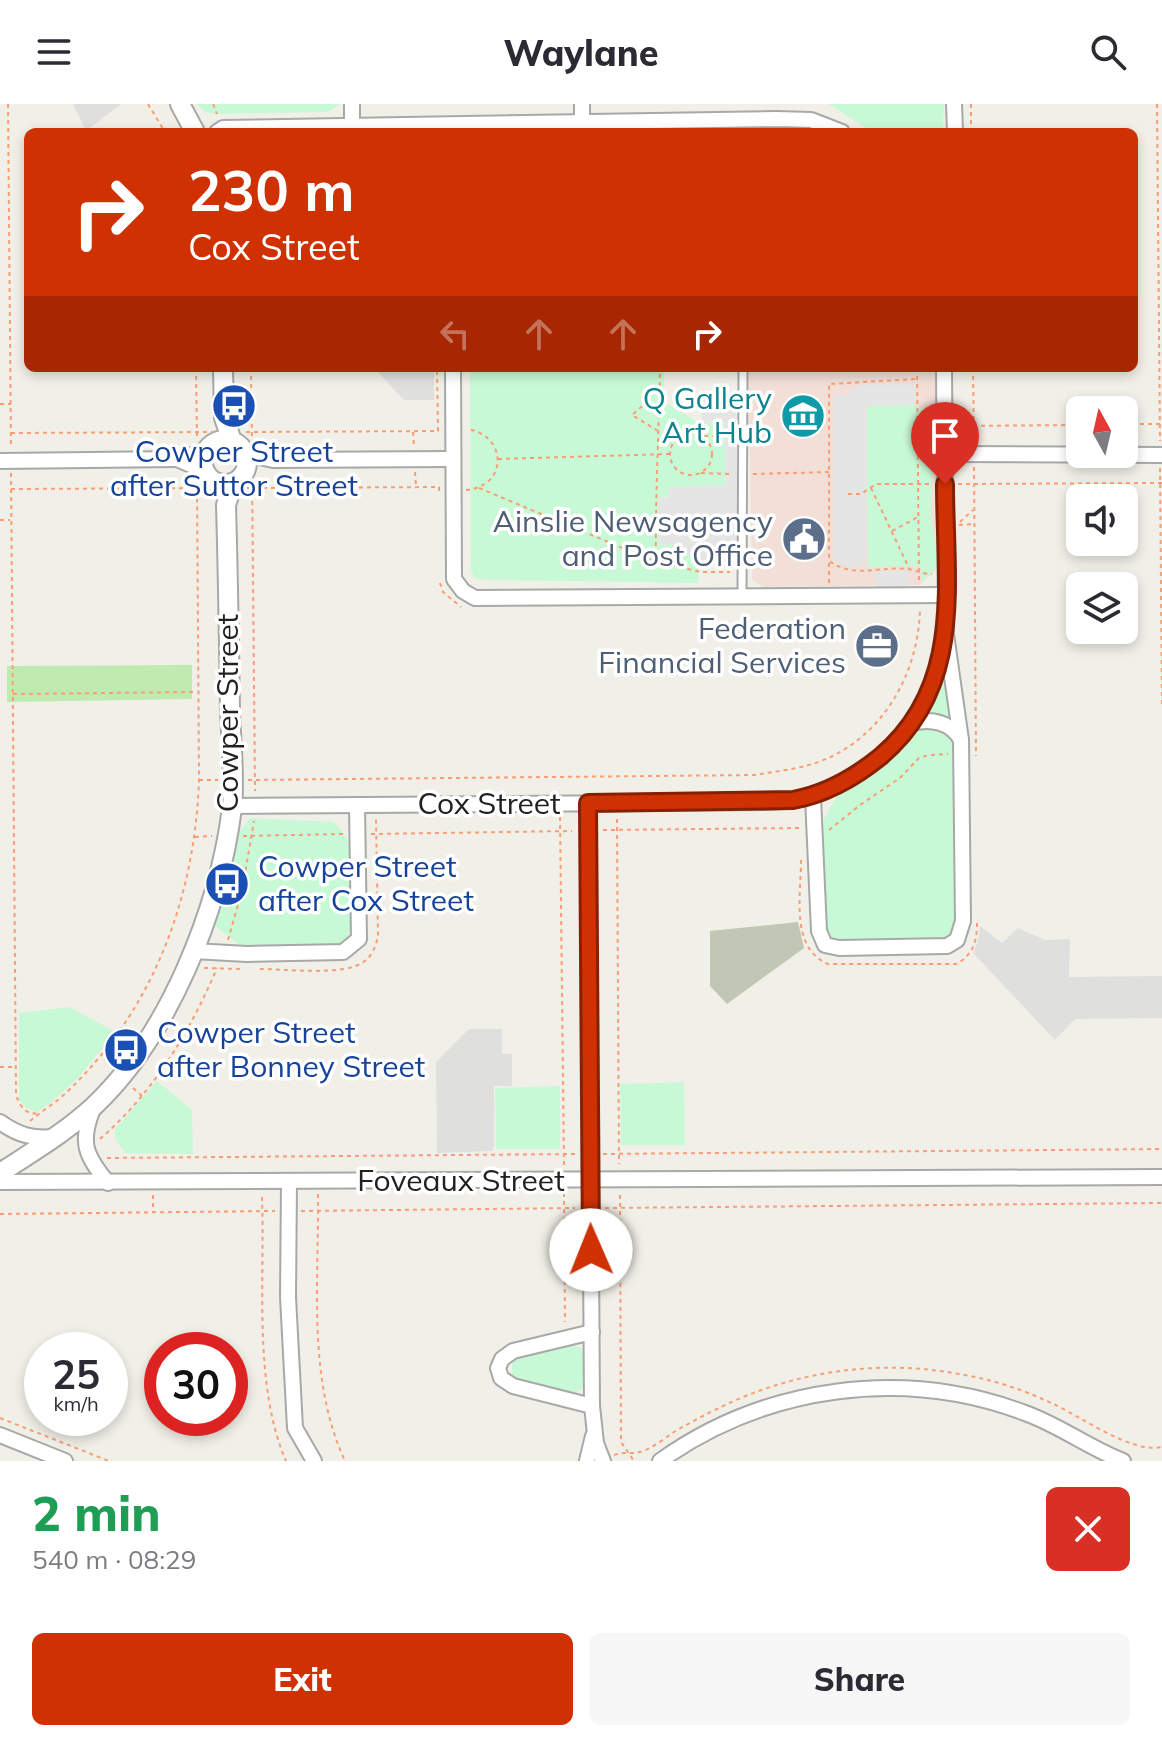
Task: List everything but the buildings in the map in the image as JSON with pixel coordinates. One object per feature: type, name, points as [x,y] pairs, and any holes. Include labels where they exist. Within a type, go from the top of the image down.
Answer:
[{"type":"street","points":[[180,104],[193,128]]},
{"type":"street","points":[[352,104],[352,126]]},
{"type":"street","points":[[582,104],[582,122]]},
{"type":"street","points":[[811,104],[811,120]]},
{"type":"street","points":[[954,104],[955,128]]},
{"type":"street","points":[[223,128],[811,120],[832,128]]},
{"type":"street","points":[[223,372],[224,418],[232,441]]},
{"type":"street","points":[[453,372],[454,579],[463,591],[475,598],[946,595]]},
{"type":"street","points":[[813,797],[819,931],[825,945],[839,948],[947,946],[957,940],[963,921],[966,750],[946,634],[944,372]]},
{"type":"street","points":[[209,476],[204,458],[224,418]]},
{"type":"street","points":[[6,461],[177,459],[208,449],[220,441],[232,441],[242,447],[246,461],[239,479],[226,484],[177,459]]},
{"type":"street","points":[[944,454],[1162,455]]},
{"type":"street","points":[[246,461],[453,459]]},
{"type":"street","name":"Cowper Street","points":[[209,476],[226,505]]},
{"type":"street","name":"Cowper Street","points":[[0,1173],[55,1137],[94,1106],[127,1068],[169,1008],[190,960],[215,887],[232,806],[226,505],[233,483]]},
{"type":"street","name":"Cox Street","points":[[232,806],[767,802],[813,797],[857,776],[903,735],[926,701],[937,673],[946,634]]},
{"type":"street","points":[[912,723],[930,720],[940,723],[955,731],[966,750]]},
{"type":"street","points":[[588,803],[592,1406],[594,1432],[603,1461]]},
{"type":"street","points":[[190,960],[247,954],[343,952],[359,939],[357,805]]},
{"type":"street","points":[[94,1106],[85,1128],[86,1148],[89,1159],[108,1183]]},
{"type":"street","points":[[0,1122],[22,1135],[37,1139],[55,1137]]},
{"type":"street","name":"Foveaux Street","points":[[0,1182],[1162,1177]]},
{"type":"street","points":[[289,1182],[288,1297],[295,1428],[314,1461]]},
{"type":"street","points":[[592,1332],[507,1353],[498,1368],[501,1378],[513,1386],[592,1406]]},
{"type":"street","points":[[660,1461],[707,1431],[750,1412],[802,1397],[862,1388],[917,1389],[978,1398],[1036,1417],[1096,1454],[1123,1461]]},
{"type":"street","points":[[587,1461],[594,1432]]},
{"type":"street","points":[[0,1435],[65,1461]]},
{"type":"lane","points":[[742,596],[747,474],[743,436],[743,372]]},
{"type":"path","points":[[8,104],[11,433],[6,461],[12,520],[17,1102],[29,1113],[39,1113]]},
{"type":"path","points":[[148,104],[163,128]]},
{"type":"path","points":[[971,104],[971,128]]},
{"type":"path","points":[[1138,424],[1161,424],[1157,104]]},
{"type":"path","points":[[11,433],[197,432],[196,372]]},
{"type":"path","points":[[251,372],[252,432],[438,431],[437,372]]},
{"type":"path","points":[[656,562],[655,484],[660,372]]},
{"type":"path","points":[[199,780],[755,775],[803,767],[833,755],[870,729],[897,695],[915,650],[920,595],[917,372]]},
{"type":"path","points":[[973,372],[973,426],[1066,425]]},
{"type":"path","points":[[821,585],[829,585],[829,384],[918,379]]},
{"type":"path","points":[[659,389],[649,389],[648,401],[632,415],[659,431]]},
{"type":"path","points":[[0,404],[11,404]]},
{"type":"path","points":[[472,429],[490,439],[498,459],[492,478],[479,488]]},
{"type":"path","points":[[743,436],[690,434],[678,438],[670,454],[680,472],[693,475],[829,472]]},
{"type":"path","points":[[699,473],[709,465],[712,452],[702,436]]},
{"type":"path","points":[[498,459],[670,454]]},
{"type":"path","points":[[848,494],[861,494],[876,484],[1161,483],[1162,706]]},
{"type":"path","points":[[195,837],[808,828],[816,832],[833,829],[860,805],[900,778],[919,758],[966,750],[974,484]]},
{"type":"path","points":[[255,780],[252,488],[439,487]]},
{"type":"path","points":[[11,489],[197,488],[199,780],[195,837],[180,908],[149,984],[113,1041],[67,1092],[23,1127],[22,1135]]},
{"type":"path","points":[[462,490],[479,488],[656,562],[701,572],[742,572]]},
{"type":"path","points":[[871,488],[909,569]]},
{"type":"path","points":[[957,525],[974,509]]},
{"type":"path","points":[[891,532],[919,517]]},
{"type":"path","points":[[0,520],[12,520]]},
{"type":"path","points":[[829,561],[843,570],[909,569],[919,574],[945,574]]},
{"type":"path","points":[[13,694],[199,692]]},
{"type":"path","points":[[617,803],[619,1154],[1162,1149]]},
{"type":"path","points":[[190,960],[337,969],[351,968],[367,960],[378,936],[376,805]]},
{"type":"path","points":[[100,1158],[563,1154],[560,831]]},
{"type":"path","points":[[801,856],[804,943],[815,957],[828,964],[956,964],[971,952],[977,924]]},
{"type":"path","points":[[0,1067],[16,1067]]},
{"type":"path","points":[[262,1182],[265,1364],[273,1424],[286,1461]]},
{"type":"path","points":[[318,1182],[321,1382],[330,1422],[345,1461]]},
{"type":"path","points":[[634,1461],[621,1442],[620,1208],[1162,1203]]},
{"type":"path","points":[[0,1214],[564,1208],[565,1338]]},
{"type":"path","points":[[0,1418],[109,1461]]},
{"type":"shaded area","points":[[73,104],[121,104],[90,128],[85,128]]},
{"type":"shaded area","points":[[378,372],[434,372],[434,400],[404,400]]},
{"type":"shaded area","points":[[748,372],[936,372],[939,558],[935,571],[919,585],[763,587],[752,580]]},
{"type":"shaded area","points":[[916,383],[915,405],[867,406],[866,561],[856,567],[845,567],[833,559],[833,398],[835,393],[844,397],[862,384]]},
{"type":"shaded area","points":[[702,398],[736,398],[739,567],[698,564],[700,555],[672,554],[672,544],[659,545],[658,498],[668,498],[669,487],[726,485],[724,422],[702,423]]},
{"type":"shaded area","points":[[876,571],[909,571],[909,595],[876,595]]},
{"type":"shaded area","points":[[798,922],[804,948],[727,1004],[710,986],[710,931]]},
{"type":"shaded area","points":[[980,926],[1002,943],[1018,928],[1045,940],[1070,939],[1069,977],[1162,976],[1162,1018],[1075,1019],[1055,1040],[973,953]]},
{"type":"shaded area","points":[[469,1029],[502,1029],[502,1054],[512,1054],[512,1086],[494,1086],[492,1151],[437,1153],[436,1062]]},
{"type":"green space","points":[[196,104],[340,104],[328,112],[214,114],[205,112]]},
{"type":"green space","points":[[829,104],[944,104],[943,128],[866,128]]},
{"type":"green space","points":[[470,372],[664,372],[664,402],[700,423],[724,422],[726,486],[659,498],[659,545],[673,544],[673,554],[700,555],[698,583],[485,580],[474,578],[471,570]]},
{"type":"green space","points":[[915,405],[928,412],[937,435],[932,459],[931,519],[938,557],[935,570],[922,581],[921,566],[868,567],[866,406]]},
{"type":"green space","points":[[192,665],[192,699],[7,702],[7,666]]},
{"type":"green space","points":[[945,679],[955,747],[957,922],[951,936],[941,941],[832,941],[827,934],[823,887],[824,819],[836,797],[847,787],[872,774],[914,733]]},
{"type":"green space","points":[[250,818],[334,822],[350,842],[350,934],[342,947],[244,949],[214,925],[227,881],[231,843]]},
{"type":"green space","points":[[69,1007],[116,1032],[77,1079],[49,1104],[37,1112],[26,1108],[19,1100],[19,1013]]},
{"type":"green space","points":[[157,1081],[192,1110],[193,1154],[125,1153],[115,1138],[115,1129]]},
{"type":"green space","points":[[684,1082],[685,1145],[621,1145],[620,1084]]},
{"type":"green space","points":[[560,1086],[560,1149],[496,1149],[495,1088]]},
{"type":"green space","points":[[573,1344],[583,1352],[583,1387],[576,1393],[519,1382],[512,1375],[512,1362],[518,1356]]},
{"type":"place","name":"Cowper Street after Suttor Street","points":[[234,406]]},
{"type":"place","name":"Q Gallery Art Hub","points":[[803,416]]},
{"type":"place","name":"Ainslie Newsagency and Post Office","points":[[804,539]]},
{"type":"place","name":"Federation Financial Services","points":[[877,646]]},
{"type":"place","name":"Cowper Street after Cox Street","points":[[227,884]]},
{"type":"place","name":"Cowper Street after Bonney Street","points":[[126,1050]]},
{"type":"route","points":[[591,1250],[588,803],[767,802],[813,797],[857,776],[886,752],[903,735],[926,701],[937,673],[946,634],[945,484]]}]
